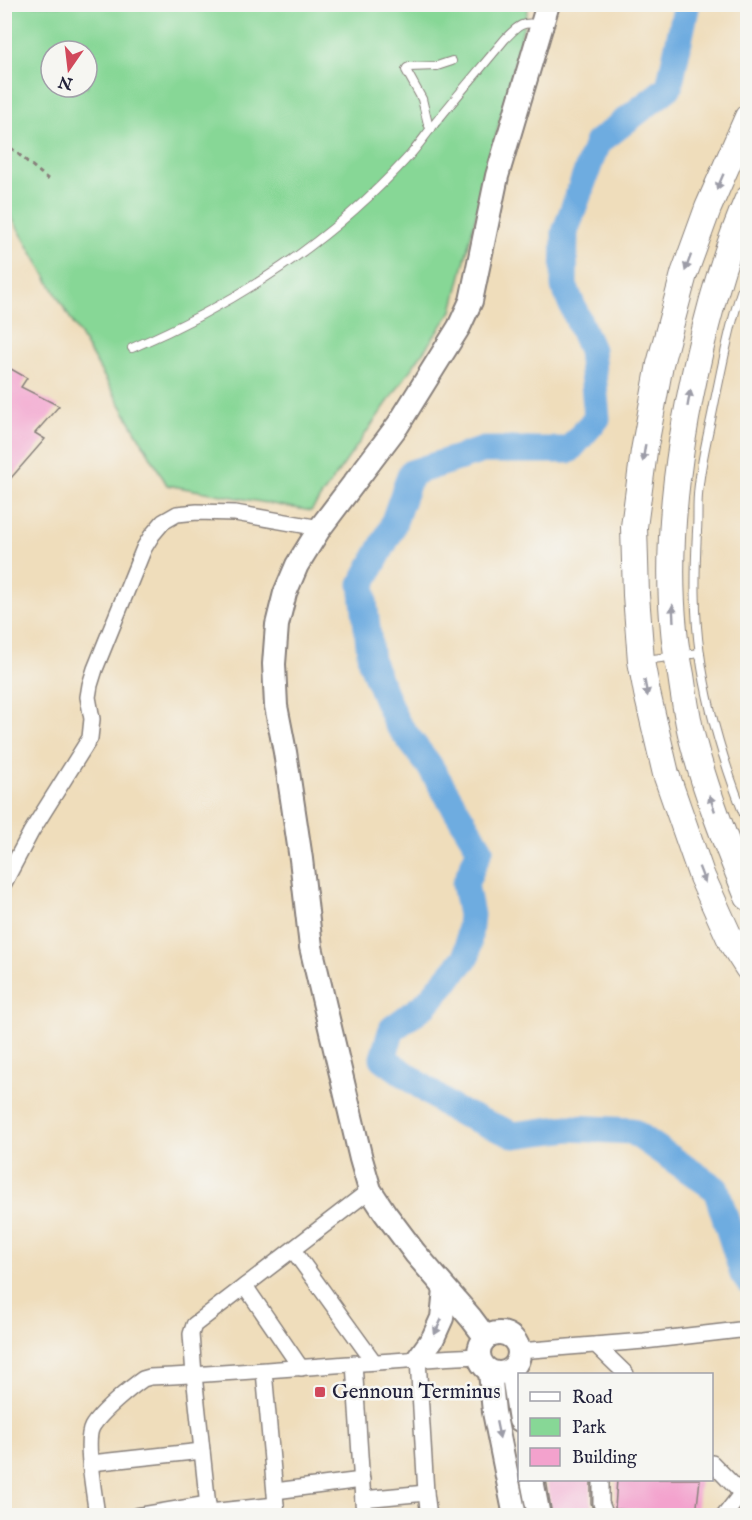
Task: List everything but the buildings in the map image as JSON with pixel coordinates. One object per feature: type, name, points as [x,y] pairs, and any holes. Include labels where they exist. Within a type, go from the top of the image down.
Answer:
[{"type":"main road","points":[[747,117],[731,213],[691,387],[678,463],[671,565],[674,631],[689,655],[691,737],[719,824],[747,897]]},
{"type":"main road","points":[[731,213],[684,274],[660,364],[644,451],[634,527],[641,661],[666,774],[702,877],[732,943],[747,968]]},
{"type":"street","points":[[518,1417],[497,1357],[471,1318],[445,1290],[397,1229],[370,1190],[311,947],[301,859],[276,706],[274,664],[277,625],[285,593],[297,565],[320,528],[398,425],[459,327],[471,300],[497,176],[545,15]]},
{"type":"street","points":[[4,883],[31,832],[90,738],[92,719],[88,697],[95,669],[144,548],[163,522],[177,514],[235,513],[320,528]]},
{"type":"street","points":[[209,1510],[194,1375],[191,1334],[194,1325],[370,1190]]},
{"type":"street","points":[[293,1250],[374,1362]]},
{"type":"street","points":[[245,1286],[301,1368]]},
{"type":"street","points":[[429,1515],[418,1359],[433,1338],[442,1318],[445,1290]]},
{"type":"street","points":[[97,1515],[91,1463],[92,1427],[99,1417],[143,1379],[418,1359],[497,1357],[747,1329]]},
{"type":"street","points":[[596,1345],[621,1373]]},
{"type":"street","points":[[497,1357],[494,1412],[515,1515]]},
{"type":"street","points":[[354,1363],[364,1515]]},
{"type":"street","points":[[264,1371],[276,1504]]},
{"type":"street","points":[[91,1463],[202,1451]]},
{"type":"street","points":[[713,1465],[744,1497],[724,1515]]},
{"type":"street","points":[[136,1515],[276,1504],[362,1480]]},
{"type":"street","points":[[532,1481],[538,1515]]},
{"type":"street","points":[[601,1481],[601,1503],[606,1515]]},
{"type":"street","points":[[363,1499],[426,1493]]},
{"type":"lane","points":[[132,348],[218,307],[315,243],[349,215],[412,153],[516,28],[545,15]]},
{"type":"lane","points":[[431,129],[423,99],[406,68],[437,66],[452,61]]},
{"type":"lane","points":[[747,272],[724,357],[702,462],[698,495],[696,612],[689,655],[747,825]]},
{"type":"lane","points":[[641,661],[689,655]]},
{"type":"path","points":[[4,142],[49,180]]},
{"type":"green space","points":[[5,5],[529,5],[452,311],[311,511],[167,485],[9,213],[5,199]]},
{"type":"waterway","points":[[687,4],[669,87],[597,143],[565,232],[564,286],[591,350],[597,418],[569,450],[483,450],[411,473],[391,530],[362,584],[371,662],[396,722],[429,765],[480,849],[465,884],[471,915],[467,956],[426,1004],[392,1029],[383,1058],[454,1110],[514,1135],[570,1128],[632,1131],[716,1189],[743,1274],[748,1281]]},
{"type":"place","name":"Gennoun Terminus","points":[[320,1392]]}]
